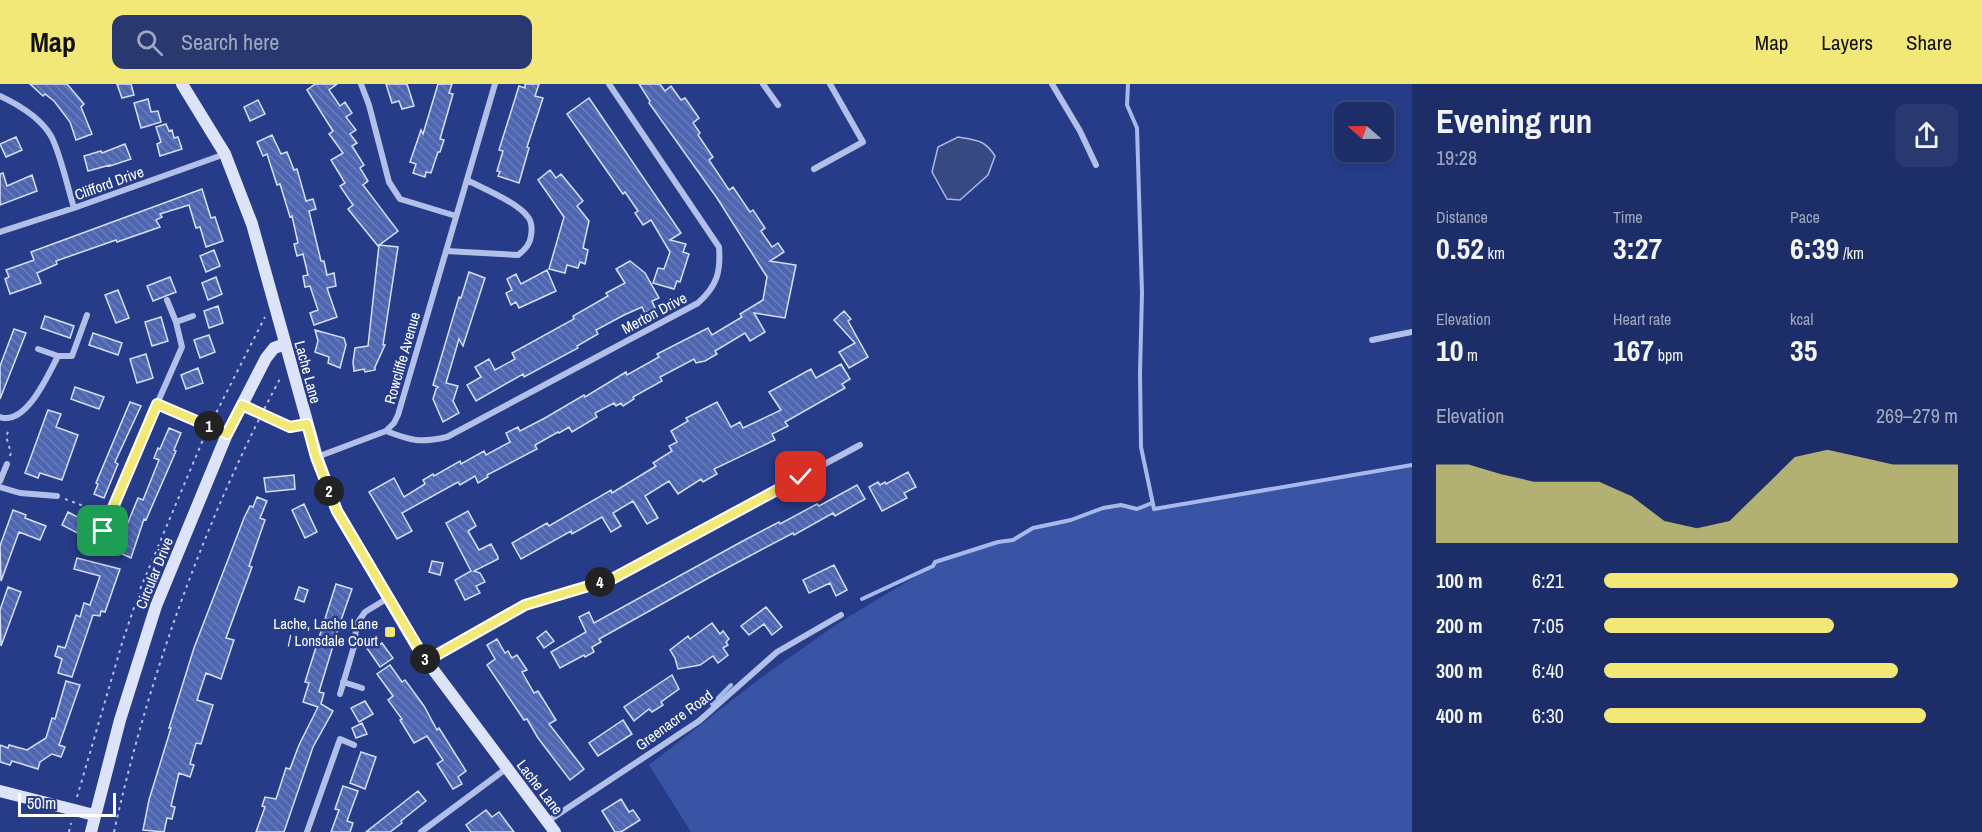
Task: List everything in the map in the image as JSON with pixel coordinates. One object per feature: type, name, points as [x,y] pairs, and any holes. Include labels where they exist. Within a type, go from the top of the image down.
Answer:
[{"type":"street","name":"Lache Lane","points":[[182,84],[225,154],[252,224],[316,457],[337,511],[426,661],[555,832]]},
{"type":"street","points":[[362,84],[393,190],[400,199],[456,216]]},
{"type":"street","name":"Rowcliffe Avenue","points":[[386,431],[398,415],[495,84]]},
{"type":"street","name":"Merton Drive","points":[[386,431],[408,440],[426,442],[447,437],[698,303],[711,291],[720,261],[719,247],[609,84]]},
{"type":"street","points":[[763,84],[778,105]]},
{"type":"street","points":[[814,169],[863,142],[830,84]]},
{"type":"street","points":[[1052,84],[1080,131],[1096,165]]},
{"type":"street","points":[[0,96],[30,113],[43,125],[52,138],[74,208]]},
{"type":"street","name":"Clifford Drive","points":[[0,232],[225,154]]},
{"type":"street","points":[[446,251],[518,255],[526,250],[531,238],[529,218],[518,208],[467,180]]},
{"type":"street","points":[[103,531],[182,347],[176,322],[167,300]]},
{"type":"street","points":[[38,349],[58,356],[72,356],[87,315]]},
{"type":"street","points":[[176,322],[193,316]]},
{"type":"street","points":[[1372,340],[1412,332]]},
{"type":"street","name":"Circular Drive","points":[[91,832],[120,720],[156,606],[227,434],[266,358],[274,348],[285,344]]},
{"type":"street","points":[[0,417],[7,420],[17,417],[37,395],[58,356]]},
{"type":"street","points":[[157,404],[227,434]]},
{"type":"street","points":[[316,457],[386,431]]},
{"type":"street","points":[[426,661],[525,605],[612,579],[860,445]]},
{"type":"street","points":[[0,482],[7,465]]},
{"type":"street","points":[[0,487],[20,494],[57,496]]},
{"type":"street","points":[[340,694],[355,643],[356,625],[365,612],[388,598]]},
{"type":"street","name":"Greenacre Road","points":[[548,821],[699,721],[777,652],[841,615]]},
{"type":"street","points":[[343,682],[362,688]]},
{"type":"street","points":[[307,832],[340,739],[354,745]]},
{"type":"street","points":[[421,832],[507,768]]},
{"type":"street","points":[[0,791],[94,815]]},
{"type":"path","points":[[69,832],[123,640],[141,587],[209,427],[258,327],[274,302]]},
{"type":"path","points":[[114,832],[156,673],[212,522],[262,413],[281,377],[292,370]]},
{"type":"path","points":[[242,405],[290,427],[307,424]]},
{"type":"path","points":[[7,465],[11,453],[6,436],[17,417]]},
{"type":"path","points":[[57,496],[109,516]]},
{"type":"shaded area","points":[[958,137],[980,142],[988,147],[995,156],[988,175],[960,200],[947,199],[932,172],[938,147]]},
{"type":"shaded area","points":[[1412,465],[1412,832],[691,832],[649,765],[762,677],[840,622],[933,566],[935,562],[998,542],[1013,540],[1033,528],[1071,520],[1103,508],[1121,505],[1137,509],[1152,503],[1154,509]]},
{"type":"building","points":[[30,84],[67,84],[84,104],[81,107],[92,134],[76,140],[70,122],[54,101],[45,94],[43,96]]},
{"type":"building","points":[[117,84],[131,84],[134,95],[122,98]]},
{"type":"building","points":[[315,84],[337,84],[329,90],[340,106],[345,102],[352,113],[346,117],[356,130],[350,134],[357,143],[352,146],[364,165],[360,168],[368,181],[363,185],[398,231],[378,246],[348,209],[353,205],[340,186],[345,183],[331,160],[343,153],[329,134],[333,131],[307,90]]},
{"type":"building","points":[[386,84],[407,84],[414,106],[402,109],[399,101],[392,103]]},
{"type":"building","points":[[438,84],[452,84],[449,93],[453,94],[440,139],[444,140],[440,152],[438,152],[431,173],[426,172],[425,177],[413,173],[416,164],[410,162],[421,130],[423,134]]},
{"type":"building","points":[[525,84],[539,84],[535,96],[543,98],[527,147],[529,148],[519,183],[498,176],[500,172],[497,171],[503,151],[499,150],[519,86],[525,88]]},
{"type":"building","points":[[639,84],[660,84],[665,91],[671,86],[681,100],[685,98],[699,118],[693,123],[713,157],[709,160],[729,190],[733,187],[750,212],[753,210],[765,228],[761,231],[772,247],[778,243],[784,252],[770,261],[796,265],[785,318],[754,313],[765,332],[750,341],[745,333],[715,351],[717,354],[705,361],[696,363],[694,359],[660,377],[662,381],[633,397],[634,399],[623,406],[621,403],[616,406],[614,403],[595,413],[597,417],[572,432],[569,427],[558,432],[535,445],[537,449],[487,475],[488,477],[478,483],[475,476],[460,485],[458,482],[402,513],[412,531],[397,539],[369,492],[394,478],[404,497],[425,484],[423,480],[433,474],[434,476],[460,461],[461,464],[484,451],[486,455],[510,442],[506,433],[518,427],[520,431],[584,395],[585,397],[626,372],[627,375],[659,357],[657,354],[708,328],[712,335],[742,317],[740,314],[763,300],[767,277],[717,198],[649,103],[650,101]]},
{"type":"building","points":[[589,98],[681,233],[670,240],[686,244],[683,252],[689,254],[680,282],[677,281],[674,289],[653,283],[658,268],[664,269],[670,252],[651,220],[643,225],[635,213],[638,211],[625,192],[623,194],[567,114]]},
{"type":"building","points":[[148,99],[151,112],[158,111],[161,122],[141,128],[134,103]]},
{"type":"building","points":[[258,100],[265,114],[250,121],[244,107]]},
{"type":"building","points":[[166,124],[169,131],[172,130],[174,138],[178,137],[182,149],[160,156],[157,144],[161,142],[156,127]]},
{"type":"building","points":[[272,135],[281,154],[287,152],[294,170],[297,169],[306,201],[313,199],[316,209],[309,211],[321,261],[324,261],[327,275],[334,273],[336,286],[327,288],[337,317],[314,325],[310,313],[318,310],[310,286],[305,287],[303,276],[308,275],[303,254],[297,256],[294,244],[298,243],[292,216],[290,217],[280,184],[277,185],[267,154],[263,156],[257,142]]},
{"type":"building","points":[[16,137],[22,150],[6,157],[0,144]]},
{"type":"building","points":[[125,144],[131,159],[88,171],[84,156],[101,151],[102,153]]},
{"type":"building","points":[[550,170],[556,178],[561,174],[583,201],[577,206],[589,221],[583,248],[588,250],[585,264],[580,262],[578,268],[567,265],[565,273],[549,269],[564,217],[538,180]]},
{"type":"building","points":[[3,173],[7,186],[32,175],[37,191],[0,205],[0,174]]},
{"type":"building","points":[[202,189],[211,218],[215,217],[223,241],[206,247],[200,227],[196,228],[189,205],[160,214],[162,217],[156,220],[160,227],[56,261],[57,264],[37,273],[41,283],[10,294],[5,279],[9,277],[6,270],[34,260],[31,252]]},
{"type":"building","points":[[379,245],[398,247],[383,345],[385,345],[375,370],[354,371],[355,348],[368,346]]},
{"type":"building","points":[[214,250],[220,266],[206,272],[200,256]]},
{"type":"building","points":[[630,261],[645,273],[659,298],[652,301],[655,308],[645,313],[642,307],[624,315],[596,330],[598,334],[577,346],[578,348],[524,377],[523,374],[476,401],[467,385],[481,377],[475,367],[489,359],[495,370],[515,359],[512,353],[574,319],[573,316],[608,296],[606,293],[625,283],[616,269]]},
{"type":"building","points":[[547,270],[556,291],[519,308],[516,302],[511,305],[506,293],[512,290],[507,279],[516,274],[521,284]]},
{"type":"building","points":[[469,272],[485,278],[463,346],[459,339],[446,383],[458,386],[453,401],[459,413],[443,422],[433,399],[438,387],[433,385],[459,297],[461,298]]},
{"type":"building","points":[[170,277],[176,292],[153,301],[147,286]]},
{"type":"building","points":[[216,277],[222,294],[208,300],[202,283]]},
{"type":"building","points":[[118,290],[129,318],[116,323],[105,295]]},
{"type":"building","points":[[218,306],[223,323],[209,328],[204,311]]},
{"type":"building","points":[[844,311],[851,319],[848,321],[868,357],[849,368],[839,352],[855,343],[834,320]]},
{"type":"building","points":[[45,316],[74,326],[70,338],[41,328]]},
{"type":"building","points":[[161,317],[168,341],[152,346],[145,322]]},
{"type":"building","points":[[14,329],[26,333],[0,399],[0,366]]},
{"type":"building","points":[[315,330],[344,338],[346,345],[340,368],[328,363],[329,357],[315,352],[318,341]]},
{"type":"building","points":[[93,333],[122,343],[118,355],[89,345]]},
{"type":"building","points":[[209,335],[215,352],[200,358],[194,340]]},
{"type":"building","points":[[146,354],[153,378],[137,383],[130,359]]},
{"type":"building","points":[[841,364],[850,379],[842,384],[845,388],[785,422],[788,426],[772,434],[775,440],[714,469],[717,474],[703,482],[701,479],[678,494],[669,481],[645,496],[658,518],[647,524],[633,501],[613,513],[621,526],[611,532],[602,517],[572,534],[571,531],[521,559],[512,543],[547,523],[549,526],[611,490],[612,493],[656,466],[653,463],[672,451],[669,446],[677,442],[671,431],[688,421],[686,418],[717,402],[731,427],[740,422],[743,428],[781,410],[769,392],[811,369],[816,378]]},
{"type":"building","points":[[198,368],[203,383],[186,389],[181,375]]},
{"type":"building","points":[[75,387],[104,397],[99,409],[71,399]]},
{"type":"building","points":[[130,402],[141,406],[115,462],[118,464],[104,498],[94,494],[98,484],[96,483]]},
{"type":"building","points":[[48,410],[61,414],[56,427],[78,435],[62,480],[40,473],[38,478],[25,473]]},
{"type":"building","points":[[169,428],[181,433],[174,450],[176,451],[146,520],[144,519],[131,558],[118,552],[120,547],[114,544],[118,535],[122,537],[138,498],[143,500],[159,460],[154,458]]},
{"type":"building","points":[[908,472],[916,487],[904,493],[907,498],[882,511],[869,487],[878,482],[880,485],[885,482],[886,484]]},
{"type":"building","points":[[294,475],[295,489],[266,492],[264,478]]},
{"type":"building","points":[[857,485],[865,499],[835,516],[833,513],[794,535],[793,533],[712,576],[599,639],[601,642],[592,647],[594,652],[560,668],[551,652],[586,632],[579,617],[589,612],[594,623],[779,522],[780,524],[817,504],[819,506]]},
{"type":"building","points":[[257,497],[267,501],[260,518],[265,520],[249,566],[252,567],[226,638],[234,640],[221,679],[206,673],[197,700],[213,705],[201,744],[196,743],[190,764],[194,765],[190,777],[179,773],[171,806],[175,807],[172,819],[167,818],[164,832],[143,830],[149,800],[171,728],[169,728],[194,648],[244,518],[250,506],[253,507]]},
{"type":"building","points":[[304,504],[317,532],[305,538],[292,510]]},
{"type":"building","points":[[13,510],[26,515],[25,518],[46,526],[40,540],[19,532],[1,581],[0,546]]},
{"type":"building","points":[[468,511],[476,526],[468,531],[479,550],[491,544],[498,559],[474,571],[480,573],[485,582],[476,586],[480,593],[465,600],[455,580],[471,571],[446,523]]},
{"type":"building","points":[[68,512],[95,526],[89,539],[62,525]]},
{"type":"building","points":[[77,558],[120,569],[105,612],[101,611],[100,616],[93,615],[72,677],[58,673],[62,659],[55,656],[58,646],[65,648],[76,615],[80,617],[84,603],[90,605],[100,576],[74,569]]},
{"type":"building","points":[[432,561],[443,563],[440,575],[429,572]]},
{"type":"building","points":[[834,565],[847,590],[836,596],[830,583],[809,593],[803,580]]},
{"type":"building","points":[[336,584],[352,589],[319,692],[324,693],[321,704],[333,711],[313,747],[284,832],[256,832],[265,807],[262,806],[265,797],[276,799],[286,768],[290,769],[318,707],[303,702],[309,683],[305,682]]},
{"type":"building","points":[[8,587],[21,592],[1,646],[0,610]]},
{"type":"building","points":[[299,587],[308,590],[304,602],[295,599]]},
{"type":"building","points":[[766,607],[782,627],[772,635],[764,624],[749,635],[741,626]]},
{"type":"building","points":[[712,623],[720,634],[723,631],[729,639],[726,642],[728,645],[723,648],[728,655],[718,663],[713,656],[700,665],[678,669],[670,650],[688,636],[690,639]]},
{"type":"building","points":[[546,631],[554,641],[544,648],[537,638]]},
{"type":"building","points":[[372,638],[378,646],[382,643],[393,658],[380,667],[364,644]]},
{"type":"building","points":[[497,639],[505,653],[508,651],[512,658],[517,655],[527,670],[522,672],[534,693],[538,691],[556,720],[549,724],[584,769],[570,780],[538,738],[527,719],[524,720],[487,665],[495,659],[487,645]]},
{"type":"building","points":[[390,665],[402,682],[405,680],[424,706],[437,730],[439,728],[466,771],[458,777],[462,784],[453,789],[437,764],[443,760],[427,736],[414,743],[400,720],[402,719],[388,700],[393,696],[377,674]]},
{"type":"building","points":[[672,675],[679,689],[661,702],[663,705],[652,712],[649,709],[634,721],[624,707]]},
{"type":"building","points":[[66,681],[80,685],[59,745],[65,747],[61,757],[52,754],[40,762],[38,769],[12,761],[10,765],[0,762],[0,745],[27,750],[46,738],[52,718],[55,719]]},
{"type":"building","points":[[365,701],[373,714],[359,722],[351,708]]},
{"type":"building","points":[[623,720],[632,734],[598,756],[589,743]]},
{"type":"building","points":[[362,723],[367,734],[356,738],[352,728]]},
{"type":"building","points":[[361,752],[376,757],[365,789],[350,783]]},
{"type":"building","points":[[343,786],[358,791],[347,821],[353,823],[350,832],[331,832],[339,810],[335,809]]},
{"type":"building","points":[[418,791],[426,801],[401,821],[402,823],[390,832],[366,832]]},
{"type":"building","points":[[621,799],[629,812],[633,810],[640,820],[621,832],[615,832],[602,811]]},
{"type":"building","points":[[486,810],[492,817],[499,812],[514,832],[471,832],[466,825]]},
{"type":"waterway","points":[[1128,84],[1127,105],[1137,128],[1142,293],[1141,447],[1154,509],[1412,465]]},
{"type":"waterway","points":[[862,599],[933,566],[935,562],[998,542],[1013,540],[1033,528],[1071,520],[1103,508],[1121,505],[1137,509],[1152,503]]},
{"type":"waterway","points":[[712,704],[731,685]]},
{"type":"place","name":"Lache, Lache Lane / Lonsdale Court","points":[[390,632]]},
{"type":"route","points":[[103,531],[157,404],[227,434],[242,405],[290,427],[307,424],[316,457],[337,511],[426,661],[525,605],[612,579],[801,477]]}]
